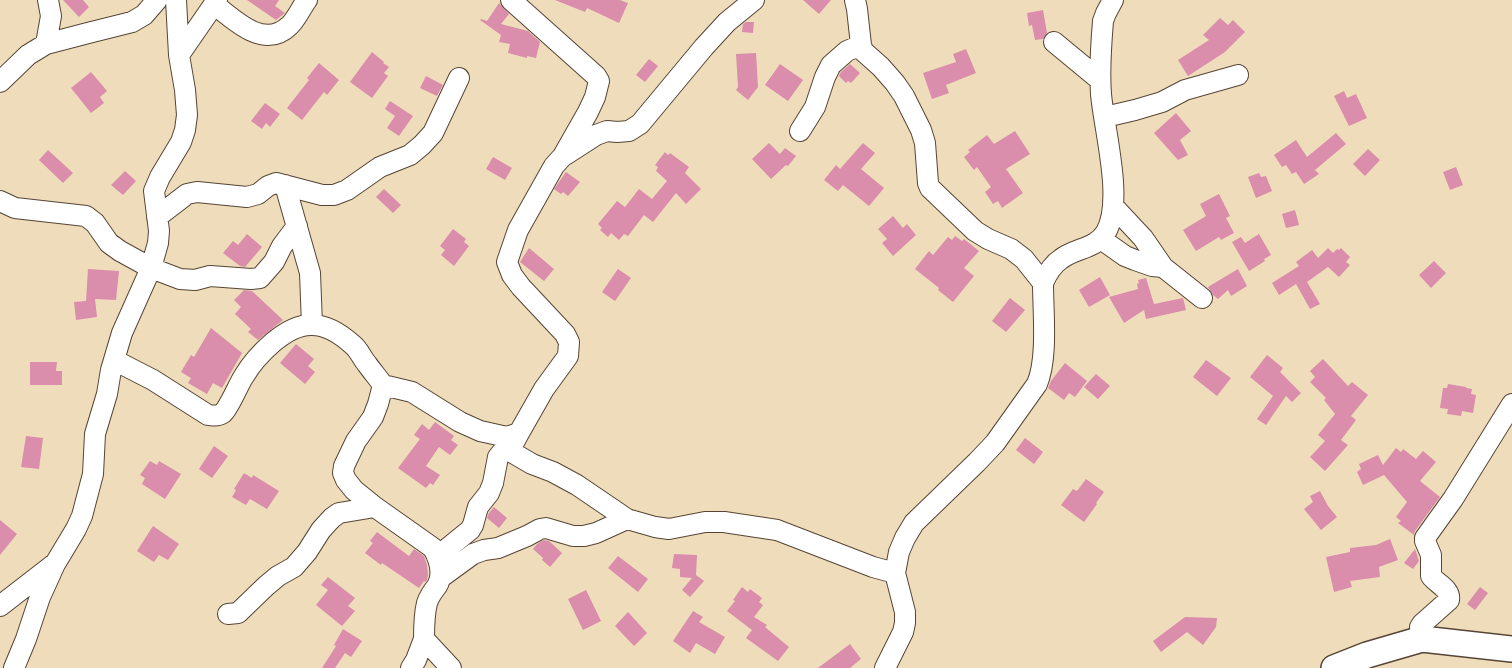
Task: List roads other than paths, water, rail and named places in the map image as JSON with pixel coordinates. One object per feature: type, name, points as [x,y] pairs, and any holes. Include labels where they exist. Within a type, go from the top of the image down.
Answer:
[{"type":"main road","points":[[1334,668],[1367,654],[1422,639],[1512,649]]},
{"type":"street","points":[[46,44],[51,16],[48,0]]},
{"type":"street","points":[[4,74],[28,55],[46,44],[132,22],[144,15],[157,0]]},
{"type":"street","points":[[14,668],[40,597],[55,564],[82,516],[95,456],[95,434],[107,394],[111,370],[122,333],[151,268],[158,243],[159,231],[154,191],[156,184],[176,153],[186,130],[187,115],[179,54],[176,0]]},
{"type":"street","points":[[179,54],[215,2],[243,27],[259,34],[276,35],[289,26],[307,0]]},
{"type":"street","points":[[440,554],[474,525],[478,507],[489,493],[493,483],[498,457],[512,446],[518,432],[544,389],[568,356],[569,349],[569,342],[565,334],[521,287],[512,275],[507,262],[518,230],[554,166],[563,156],[595,97],[599,81],[596,76],[511,0]]},
{"type":"street","points":[[563,156],[596,135],[607,131],[629,130],[640,124],[704,47],[727,22],[754,0]]},
{"type":"street","points":[[855,0],[863,51],[895,83],[904,96],[921,130],[925,143],[930,188],[975,231],[1011,249],[1024,259],[1043,283]]},
{"type":"street","points":[[885,668],[903,632],[905,623],[905,612],[896,573],[905,538],[914,523],[972,468],[995,443],[1037,384],[1043,360],[1043,283],[1060,259],[1101,239],[1112,216],[1114,207],[1112,171],[1100,80],[1104,4]]},
{"type":"street","points":[[1054,42],[1100,80]]},
{"type":"street","points":[[800,130],[815,107],[831,65],[847,51],[861,45]]},
{"type":"street","points":[[1105,117],[1162,102],[1185,90],[1238,75]]},
{"type":"street","points":[[157,217],[187,194],[196,192],[247,197],[258,194],[268,186],[276,183],[322,195],[334,195],[347,190],[380,167],[410,155],[422,145],[433,133],[459,78]]},
{"type":"street","points":[[285,185],[310,274],[312,325]]},
{"type":"street","points":[[0,201],[15,208],[86,216],[95,223],[109,243],[120,251],[151,268],[180,279],[195,280],[210,276],[260,278],[274,262],[282,246],[296,226]]},
{"type":"street","points":[[1114,207],[1143,238],[1163,267],[1202,298]]},
{"type":"street","points":[[1101,239],[1125,256],[1152,266],[1163,267]]},
{"type":"street","points":[[114,360],[153,380],[208,415],[215,416],[221,414],[226,409],[246,372],[267,347],[288,332],[302,327],[312,325],[324,327],[355,346],[383,385],[412,392],[460,422],[480,431],[507,437],[518,432]]},
{"type":"street","points":[[383,385],[373,417],[356,441],[344,466],[343,473],[346,480],[354,490],[375,507],[440,554],[466,560]]},
{"type":"street","points":[[1422,639],[1420,627],[1449,600],[1450,596],[1431,576],[1431,555],[1425,538],[1453,499],[1512,404]]},
{"type":"street","points":[[508,450],[532,464],[553,472],[577,485],[605,502],[627,519],[668,529],[704,522],[724,522],[777,530],[873,567],[896,573]]},
{"type":"street","points":[[228,614],[238,613],[272,581],[294,567],[332,518],[339,514],[375,507]]},
{"type":"street","points":[[440,578],[473,554],[498,548],[540,529],[546,528],[573,536],[584,536],[596,533],[627,519]]},
{"type":"street","points":[[411,668],[424,639],[424,619],[427,603],[440,578],[440,554]]},
{"type":"street","points":[[0,606],[55,564]]},
{"type":"street","points":[[424,639],[451,668]]}]
